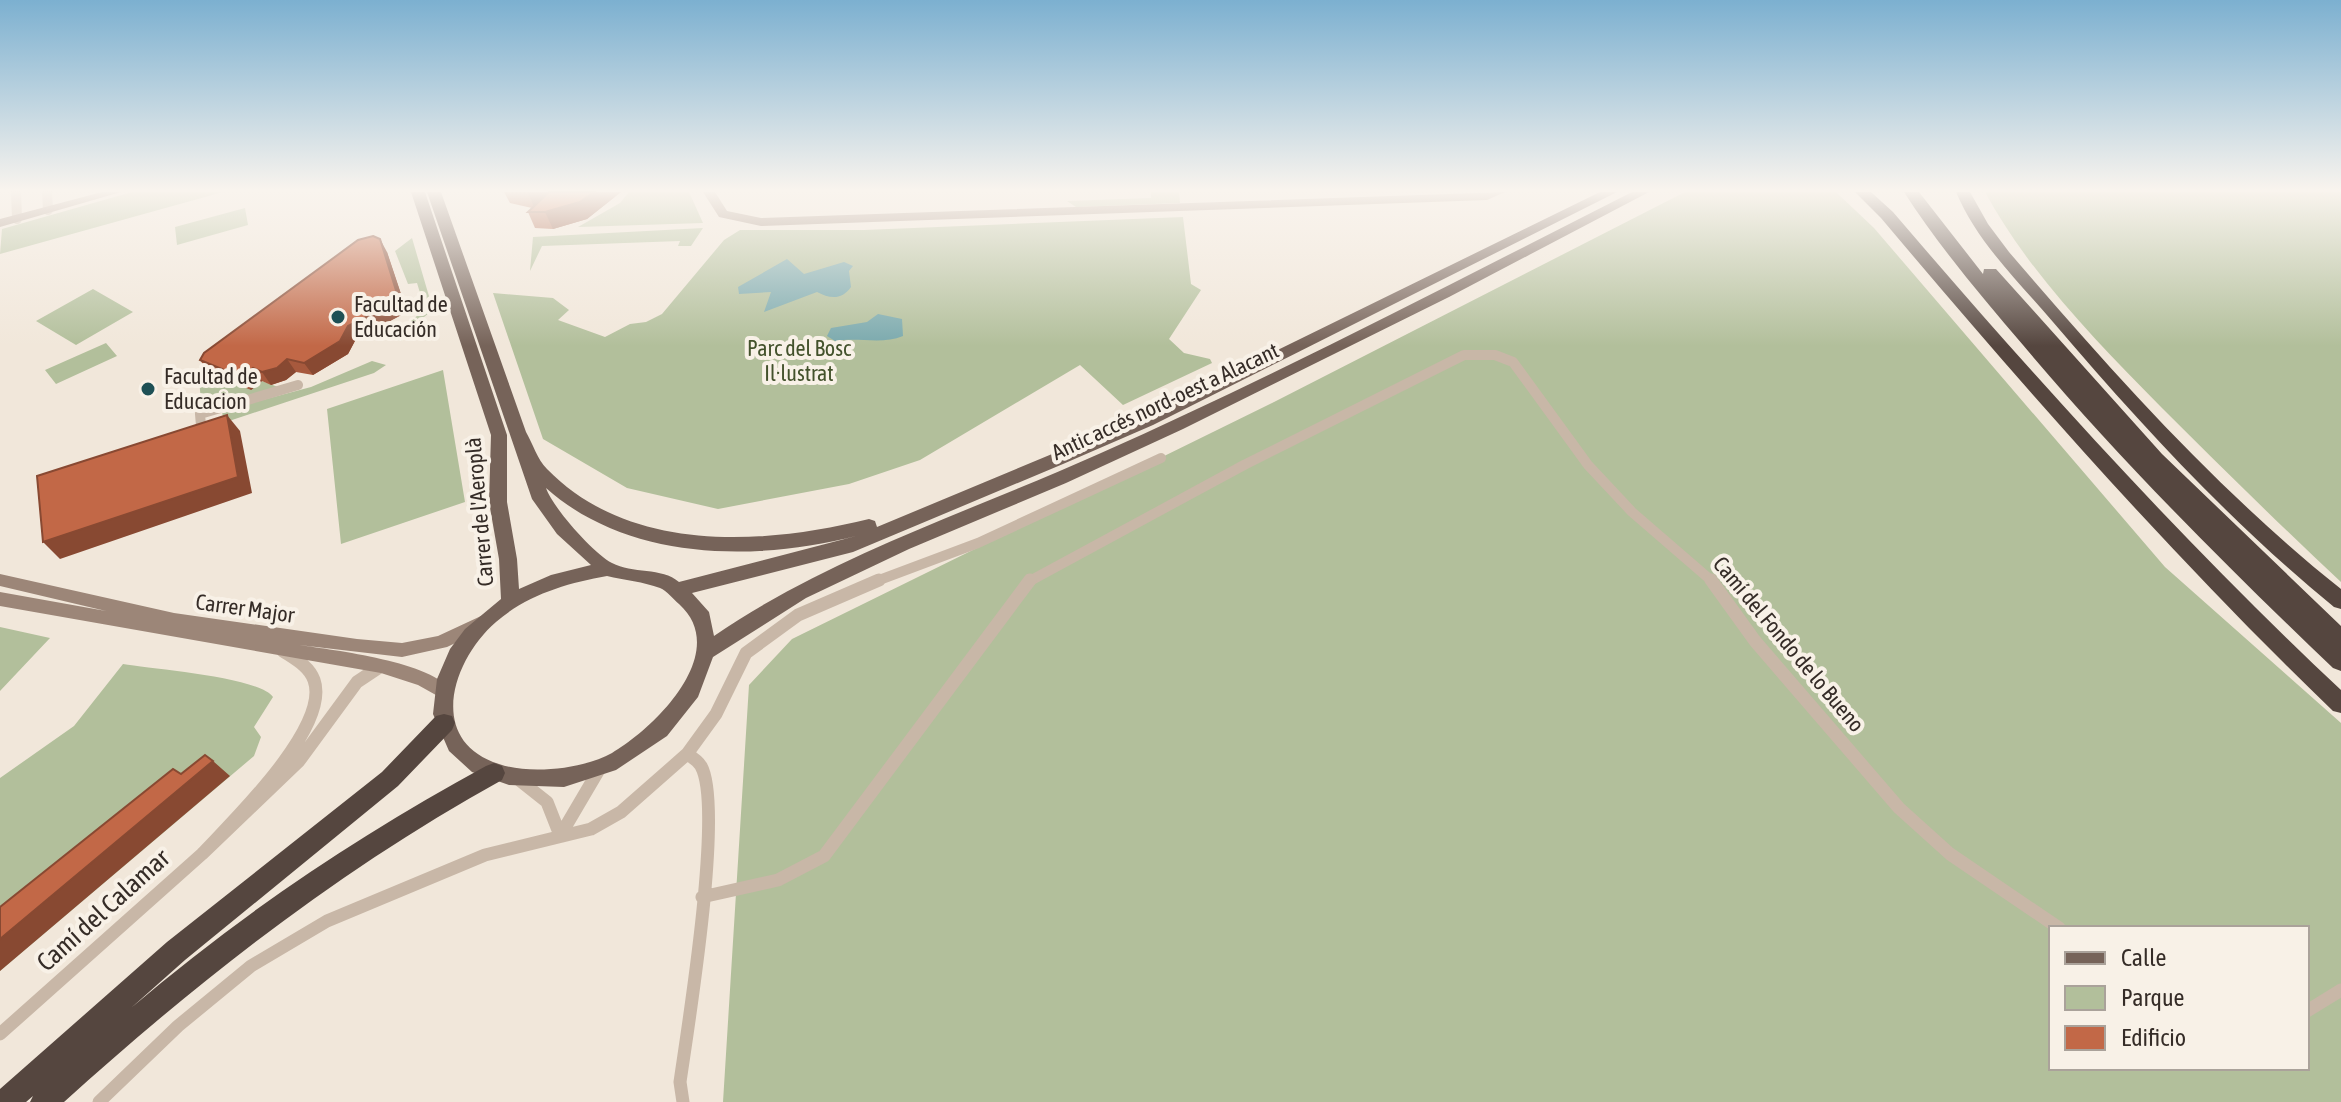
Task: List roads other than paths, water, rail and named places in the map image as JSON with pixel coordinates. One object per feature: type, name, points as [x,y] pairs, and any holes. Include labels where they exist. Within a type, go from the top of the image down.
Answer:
[{"type":"highway","points":[[1910,243],[2114,478],[2219,588],[2341,704]]},
{"type":"highway","points":[[1915,243],[1935,270]]},
{"type":"highway","points":[[1951,243],[2017,329],[2082,402],[2190,516],[2341,662]]},
{"type":"highway","points":[[1968,243],[2002,288],[2126,429],[2257,561],[2341,639]]},
{"type":"highway","points":[[1997,243],[2087,353],[2158,429],[2253,523],[2341,601]]},
{"type":"highway","points":[[6,1102],[187,941],[390,779],[444,723]]},
{"type":"highway","points":[[44,1102],[148,1009],[252,923],[380,837],[505,776]]},
{"type":"main road","name":"Carrer de l'Aeroplà","points":[[435,243],[499,435],[498,502],[508,559],[510,601]]},
{"type":"main road","name":"Carrer de l'Aeroplà","points":[[452,243],[541,499],[563,529],[607,569]]},
{"type":"main road","name":"Antic accés nord-oest a Alacant","points":[[1271,369],[1512,243]]},
{"type":"main road","name":"Antic accés nord-oest a Alacant","points":[[707,651],[736,629],[816,585],[1109,457],[1212,398],[1534,243]]},
{"type":"main road","name":"Antic accés nord-oest a Alacant","points":[[680,589],[847,547],[1147,421],[1212,398]]},
{"type":"main road","points":[[520,436],[538,471],[582,507],[620,525],[664,538],[709,544],[759,544],[832,536],[975,494]]},
{"type":"main road","points":[[607,569],[647,574],[680,589],[696,606],[705,627],[707,651],[697,684],[675,717],[641,746],[600,767],[572,776],[505,776],[471,761],[454,744],[444,723],[443,692],[457,656],[483,623],[510,601],[541,584],[607,569]]},
{"type":"street","name":"Camí del Fondo de lo Bueno","points":[[702,897],[778,880],[824,856],[1031,579],[1257,458],[1464,355],[1495,355],[1513,362],[1525,374],[1588,465],[1632,512],[1711,580],[1755,641],[1899,808],[1950,854],[2056,926]]},
{"type":"street","points":[[202,438],[200,414],[298,385]]},
{"type":"street","points":[[99,1102],[178,1026],[251,966],[327,921],[485,855],[591,829],[621,812],[687,754],[716,714],[746,653],[798,615],[912,566],[978,543],[1161,458]]},
{"type":"street","name":"Carrer Major","points":[[0,580],[174,620],[387,649],[402,650],[441,642],[483,623]]},
{"type":"street","name":"Carrer Major","points":[[0,599],[381,666],[424,679],[443,692]]},
{"type":"street","points":[[202,854],[290,753],[309,718],[316,688],[310,671],[283,651]]},
{"type":"street","points":[[202,854],[299,761],[357,682],[381,666]]},
{"type":"street","points":[[683,1102],[680,1082],[708,837],[707,790],[702,766],[687,754]]},
{"type":"street","points":[[560,836],[600,767]]},
{"type":"street","points":[[505,776],[545,795],[556,814],[560,836]]},
{"type":"street","name":"Camí del Calamar","points":[[0,1034],[202,854]]},
{"type":"street","points":[[2309,1010],[2341,990]]},
{"type":"water","points":[[787,259],[804,274],[844,262],[853,266],[849,271],[851,287],[840,296],[831,297],[817,292],[764,312],[771,292],[739,294],[738,287]]},
{"type":"water","points":[[878,314],[902,319],[903,336],[887,340],[835,341],[827,336],[831,328],[867,322]]},
{"type":"place","name":"Facultad de Educación","points":[[338,317]]},
{"type":"place","name":"Facultad de Educacion","points":[[148,389]]},
{"type":"park label","name":"Parc del Bosc Il·lustrat","points":[[799,360]]}]
